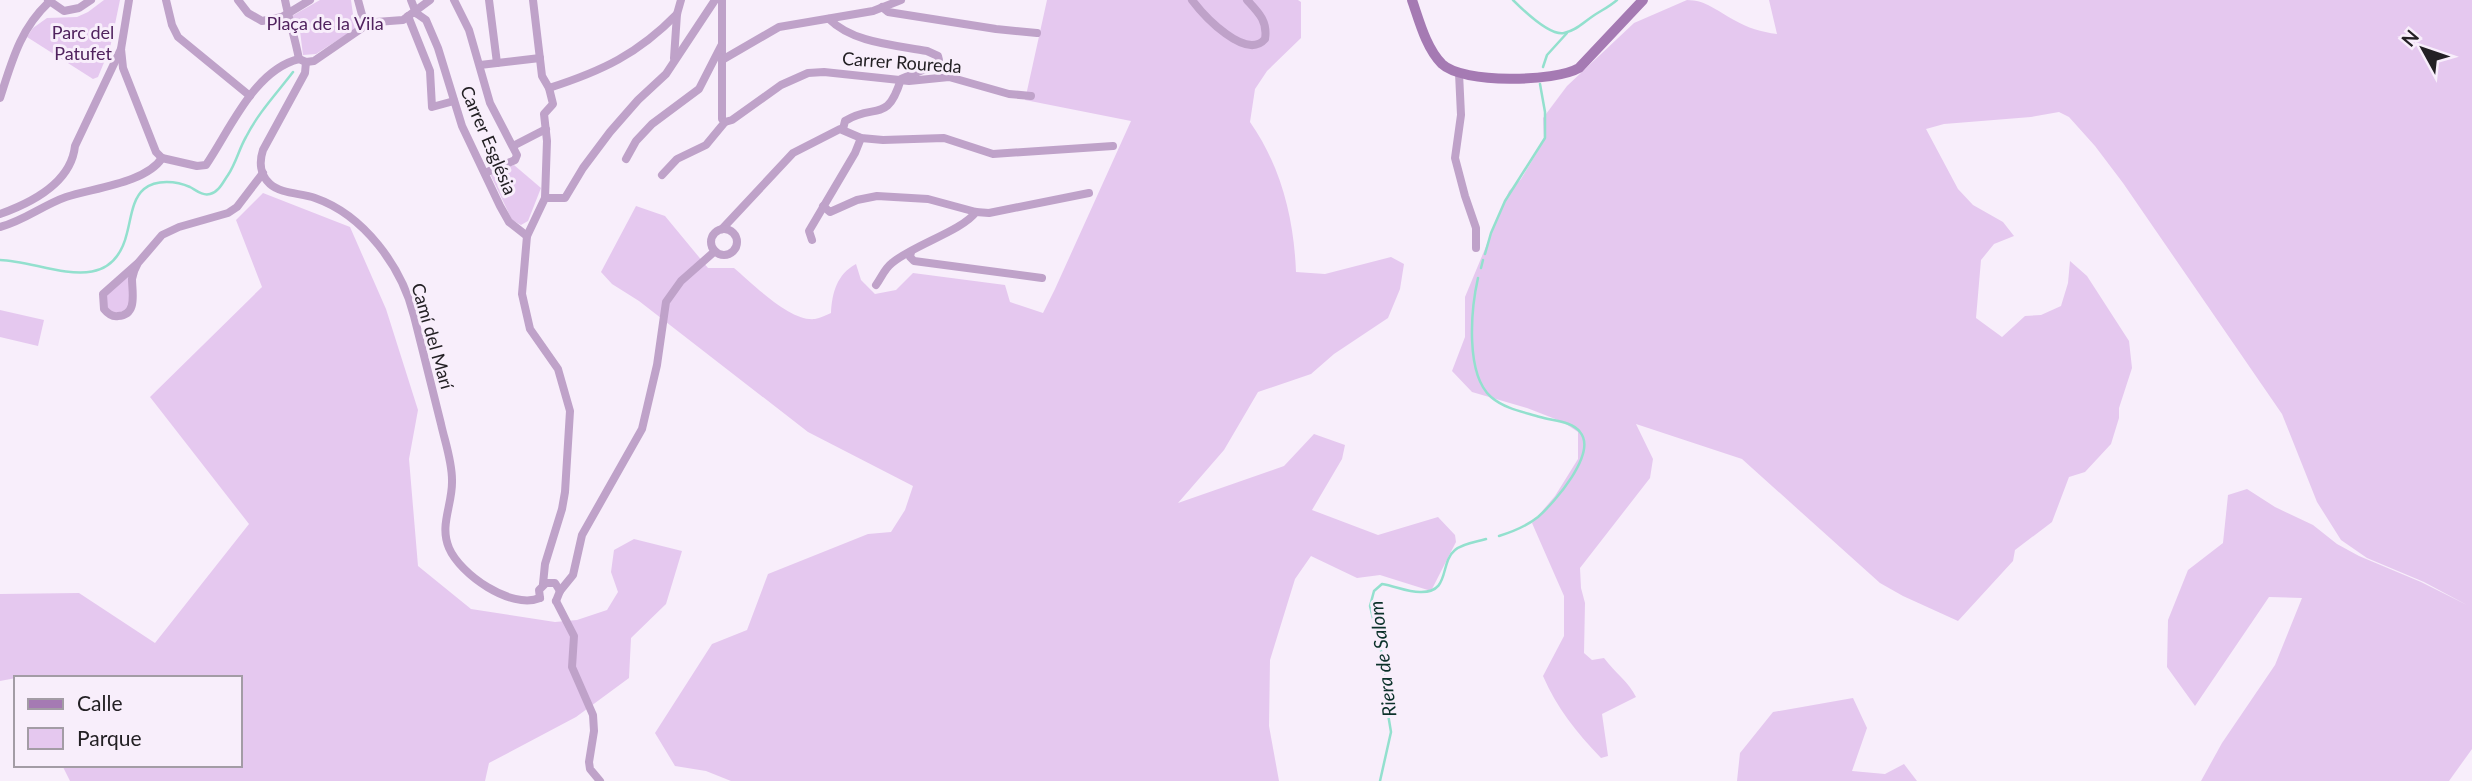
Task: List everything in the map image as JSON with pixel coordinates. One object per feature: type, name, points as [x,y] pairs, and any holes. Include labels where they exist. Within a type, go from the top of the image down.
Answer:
[{"type":"street","points":[[0,98],[17,44],[33,18],[49,1],[64,11],[79,8],[91,0]]},
{"type":"street","points":[[0,214],[31,201],[55,184],[74,155],[76,144],[102,85],[121,49],[129,0]]},
{"type":"street","points":[[166,0],[178,37],[250,96]]},
{"type":"street","points":[[238,0],[252,17],[262,21],[288,13],[310,0]]},
{"type":"street","points":[[245,0],[252,17]]},
{"type":"street","points":[[138,262],[133,273],[131,309],[122,316],[112,316],[104,309],[103,294],[138,262],[159,238],[167,232],[222,216],[233,210],[263,173],[260,161],[263,150],[305,74],[285,0]]},
{"type":"street","points":[[358,0],[365,26]]},
{"type":"street","points":[[411,0],[412,14],[428,64],[432,107],[454,101]]},
{"type":"street","points":[[121,49],[128,80],[156,152],[162,158],[197,166],[206,165],[250,96],[275,71],[302,60],[314,61],[365,26],[376,22],[398,22],[430,0]]},
{"type":"street","points":[[454,0],[469,30],[490,103],[517,155],[515,160],[485,173]]},
{"type":"street","points":[[489,0],[497,63]]},
{"type":"street","points":[[533,0],[542,76],[550,88],[553,104],[544,114],[545,198],[527,236],[522,294],[533,335],[558,369],[570,411],[570,449],[563,506],[545,564],[543,584],[538,593],[547,603],[556,601]]},
{"type":"street","points":[[674,61],[677,14],[681,0]]},
{"type":"street","points":[[722,0],[724,122]]},
{"type":"street","points":[[722,60],[779,27],[829,19],[901,0]]},
{"type":"street","points":[[1192,0],[1233,39],[1256,45],[1265,38],[1266,26],[1263,18],[1247,0]]},
{"type":"street","points":[[1412,0],[1434,53],[1444,65],[1459,73],[1496,77],[1560,75],[1574,71],[1591,58],[1643,0]]},
{"type":"street","points":[[545,198],[565,198],[597,148],[628,111],[666,74],[713,4],[722,14]]},
{"type":"street","points":[[882,7],[888,12],[1037,33]]},
{"type":"street","name":"Carrer Església","points":[[412,14],[426,20],[469,141],[506,218],[527,236]]},
{"type":"street","points":[[550,88],[594,73],[621,59],[653,38],[677,14]]},
{"type":"street","points":[[829,19],[838,27],[856,35],[938,56],[939,60],[937,64],[901,79],[889,106],[880,111],[851,117],[845,121],[843,129]]},
{"type":"street","points":[[626,159],[636,141],[652,124],[699,89],[722,44]]},
{"type":"street","points":[[480,65],[540,58]]},
{"type":"street","name":"Carrer Roureda","points":[[662,175],[677,159],[706,145],[724,122],[732,120],[781,85],[800,75],[824,72],[909,81],[949,77],[1009,94],[1031,96]]},
{"type":"street","points":[[1459,73],[1461,116],[1455,158],[1476,228],[1476,248]]},
{"type":"street","points":[[108,77],[115,75],[128,80]]},
{"type":"street","points":[[513,146],[546,129]]},
{"type":"street","points":[[843,129],[861,138],[883,140],[944,138],[984,152],[1002,155],[1113,146]]},
{"type":"street","points":[[722,229],[734,233],[737,244],[729,254],[715,251],[712,245],[713,237],[793,153],[843,129]]},
{"type":"street","points":[[812,240],[809,230],[855,153],[861,138]]},
{"type":"street","points":[[0,227],[35,214],[62,198],[151,171],[162,158]]},
{"type":"street","name":"Camí del Marí","points":[[263,173],[269,183],[278,188],[315,198],[339,209],[364,231],[388,259],[412,309],[448,453],[452,481],[444,530],[449,548],[462,567],[489,587],[520,599],[540,598]]},
{"type":"street","points":[[823,206],[830,212],[865,197],[888,196],[935,200],[976,212],[999,212],[1077,193],[1089,193]]},
{"type":"street","points":[[876,285],[889,265],[968,222],[976,212]]},
{"type":"street","points":[[600,781],[590,769],[593,715],[572,667],[574,636],[556,601],[560,591],[573,575],[582,535],[642,429],[657,365],[666,302],[681,281],[715,251]]},
{"type":"street","points":[[911,252],[910,257],[914,261],[1042,278]]},
{"type":"street","points":[[543,584],[552,582],[560,591]]},
{"type":"green space","name":"Parc del Patufet","points":[[104,0],[120,0],[110,48],[98,77],[93,79],[27,37],[33,28],[47,18],[77,17]]},
{"type":"green space","name":"Plaça de la Vila","points":[[320,0],[351,0],[355,29],[316,54],[303,55],[300,31],[292,16]]},
{"type":"green space","points":[[1047,0],[1301,2],[1301,38],[1267,71],[1255,89],[1250,122],[1270,157],[1284,194],[1292,232],[1296,272],[1325,274],[1391,257],[1404,264],[1400,289],[1388,318],[1334,354],[1311,374],[1258,392],[1224,450],[1178,503],[1284,466],[1314,434],[1345,445],[1342,459],[1312,510],[1378,535],[1438,517],[1455,535],[1456,542],[1431,591],[1380,575],[1357,578],[1311,556],[1295,579],[1270,660],[1269,726],[1279,781],[731,781],[706,771],[675,766],[655,733],[712,644],[747,630],[768,574],[868,534],[891,532],[905,510],[913,486],[808,432],[639,301],[612,284],[601,272],[636,206],[665,216],[708,268],[734,268],[783,308],[805,318],[815,319],[831,313],[840,279],[856,264],[861,280],[875,294],[896,290],[913,273],[1005,285],[1010,302],[1043,313],[1131,121],[1025,100]]},
{"type":"green space","points":[[1687,0],[1706,4],[1739,23],[1760,31],[1777,34],[1769,0],[2472,0],[2472,749],[2449,781],[2201,781],[2222,743],[2275,665],[2302,598],[2269,597],[2195,706],[2167,667],[2168,620],[2188,570],[2223,543],[2228,495],[2247,489],[2275,507],[2313,525],[2337,544],[2359,556],[2467,605],[2424,582],[2367,558],[2341,540],[2317,502],[2282,414],[2123,183],[2069,117],[2059,112],[1944,124],[1926,129],[1958,189],[1973,205],[2003,222],[2014,236],[1994,244],[1981,260],[1976,318],[2002,337],[2025,316],[2041,315],[2061,306],[2068,283],[2070,261],[2087,276],[2129,341],[2132,368],[2111,444],[2085,472],[2069,477],[2052,522],[2015,550],[2013,561],[1958,621],[1880,583],[1742,459],[1636,424],[1653,459],[1650,478],[1580,568],[1585,603],[1584,653],[1592,660],[1604,658],[1636,697],[1602,714],[1608,756],[1601,758],[1568,719],[1543,676],[1564,636],[1564,596],[1532,523],[1555,496],[1578,459],[1578,432],[1563,422],[1527,408],[1472,392],[1452,371],[1465,337],[1465,297],[1509,191],[1521,179],[1544,141],[1543,118],[1567,86],[1634,23]]},
{"type":"green space","points":[[514,165],[541,188],[528,221],[521,225],[512,220],[491,176],[492,173]]},
{"type":"green space","points":[[263,193],[350,227],[386,309],[418,410],[409,459],[418,566],[471,609],[555,622],[577,620],[607,610],[618,592],[611,572],[614,550],[634,539],[682,551],[666,604],[631,638],[629,678],[576,717],[489,763],[485,781],[70,781],[63,767],[242,767],[242,676],[14,676],[14,678],[0,681],[0,594],[79,593],[155,643],[249,524],[150,397],[262,287],[236,220]]},
{"type":"green space","points":[[128,275],[131,277],[130,304],[125,311],[114,313],[107,308],[106,296]]},
{"type":"green space","points":[[0,310],[44,320],[38,346],[0,337]]},
{"type":"green space","points":[[1853,698],[1867,728],[1852,771],[1885,774],[1904,764],[1917,781],[1737,781],[1740,753],[1773,712]]},
{"type":"waterway","name":"Riera de Salom","points":[[1513,0],[1544,27],[1558,33],[1576,28],[1617,0]]},
{"type":"waterway","name":"Riera de Salom","points":[[1543,67],[1547,55],[1567,33]]},
{"type":"waterway","points":[[0,260],[74,272],[91,272],[107,266],[119,254],[134,204],[144,189],[167,182],[185,185],[204,194],[218,189],[231,170],[256,120],[293,72]]},
{"type":"waterway","name":"Riera de Salom","points":[[1485,254],[1505,201],[1545,138],[1545,112],[1540,84]]},
{"type":"waterway","name":"Riera de Salom","points":[[1481,268],[1483,260]]},
{"type":"waterway","name":"Riera de Salom","points":[[1478,278],[1473,306],[1472,340],[1477,373],[1483,387],[1491,397],[1508,407],[1577,428],[1584,441],[1579,464],[1554,501],[1534,520],[1499,536]]},
{"type":"waterway","name":"Riera de Salom","points":[[1380,781],[1391,732],[1386,702],[1385,667],[1370,606],[1374,591],[1382,584],[1415,592],[1430,591],[1440,583],[1447,562],[1455,550],[1486,539]]}]
